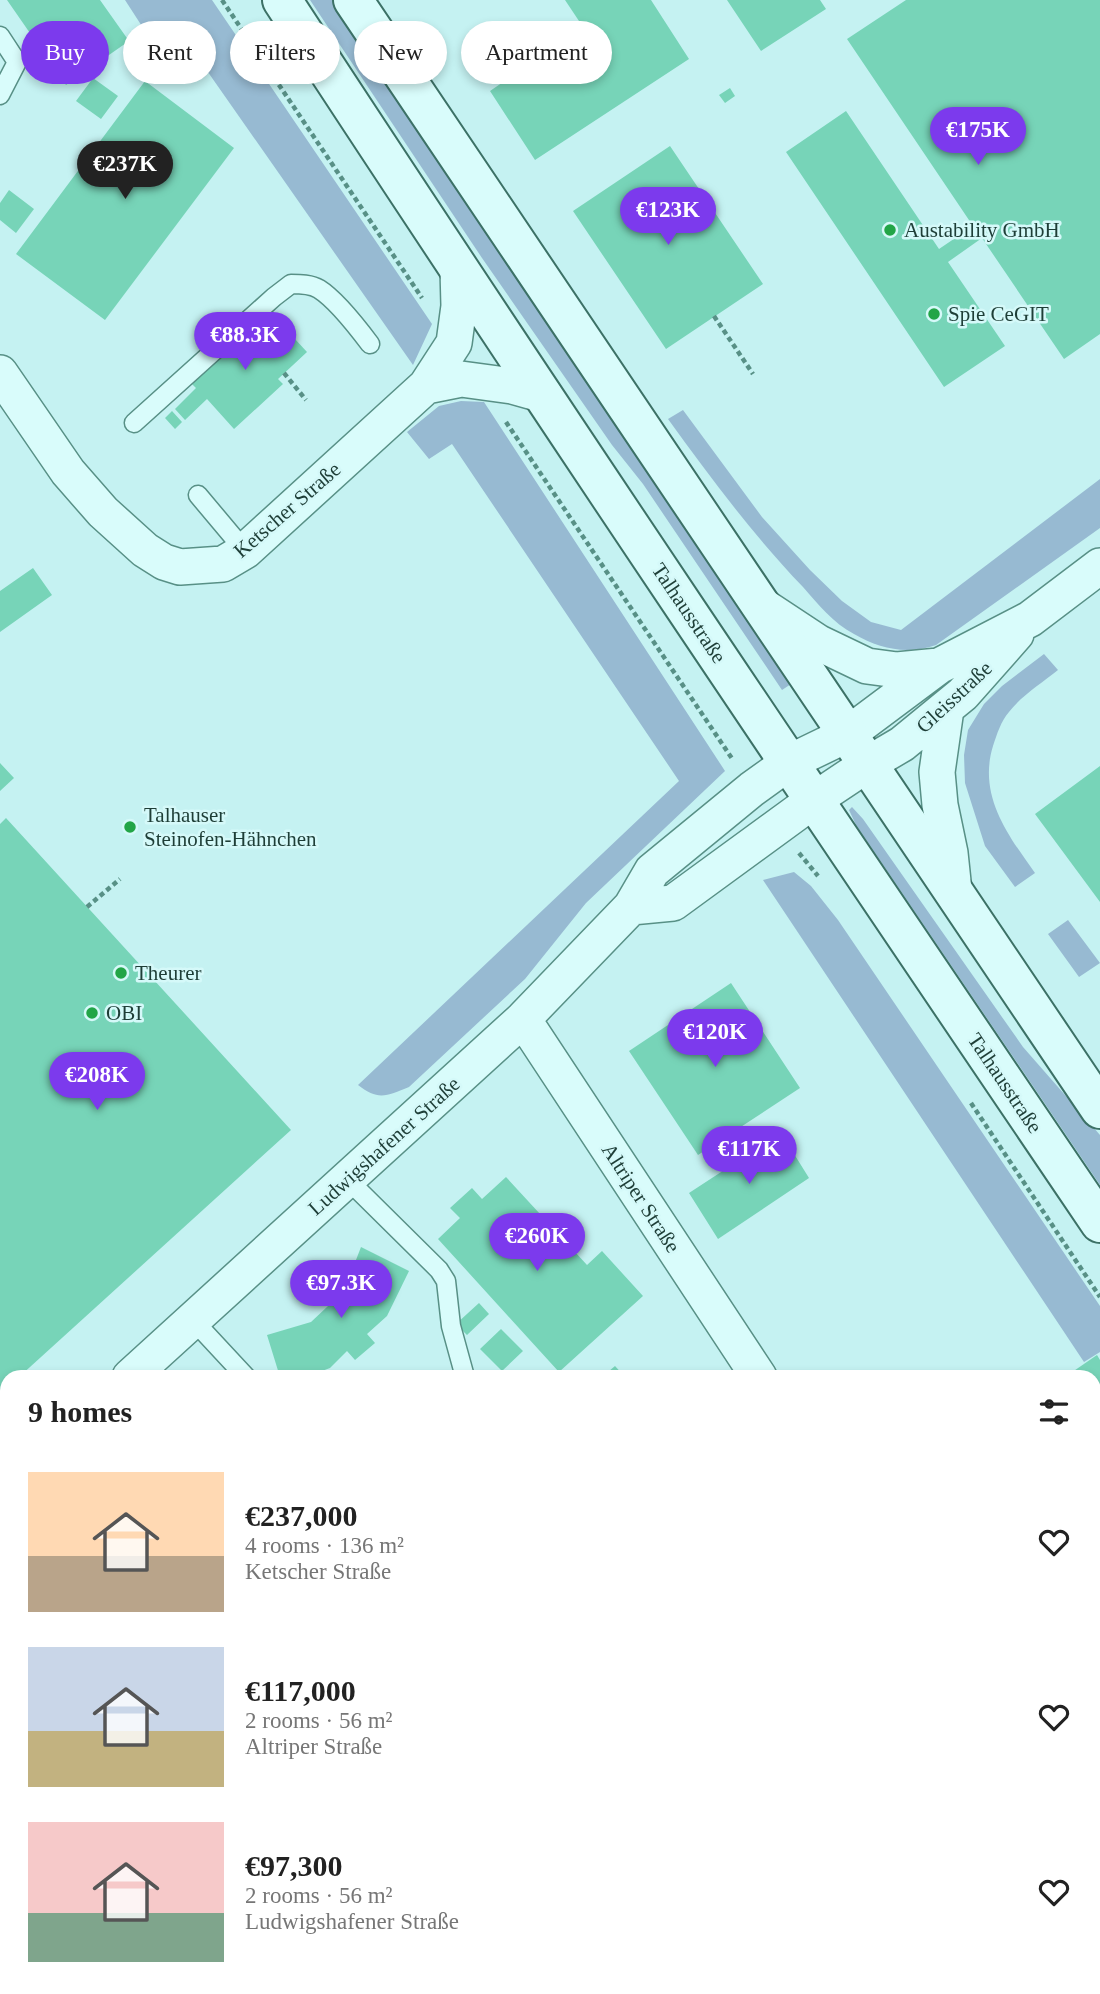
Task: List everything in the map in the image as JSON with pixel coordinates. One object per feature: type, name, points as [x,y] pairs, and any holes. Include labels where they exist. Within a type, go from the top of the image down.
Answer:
[{"type":"main road","name":"Talhausstraße","points":[[282,0],[788,763],[1100,1223]]},
{"type":"main road","points":[[353,0],[1100,1109]]},
{"type":"street","name":"Ketscher Straße","points":[[0,373],[68,471],[103,512],[145,550],[180,568],[223,564],[245,551],[426,386],[454,343],[459,306],[458,269]]},
{"type":"street","points":[[426,386],[461,379],[512,386],[544,395]]},
{"type":"street","name":"Gleisstraße","points":[[858,749],[939,666],[1030,619],[1100,566]]},
{"type":"street","points":[[759,603],[819,643],[867,666],[897,670],[939,666]]},
{"type":"street","name":"Gleisstraße","points":[[858,749],[902,744],[963,694],[1030,619]]},
{"type":"street","points":[[946,709],[937,772],[954,891]]},
{"type":"street","points":[[631,907],[673,903],[814,800],[858,749]]},
{"type":"street","name":"Ludwigshafener Straße","points":[[139,1370],[523,1020],[631,907],[652,871],[788,763],[858,749]]},
{"type":"street","name":"Altriper Straße","points":[[523,1020],[755,1370]]},
{"type":"lane","points":[[0,36],[17,62],[0,94]]},
{"type":"lane","points":[[134,423],[291,284],[319,289],[356,325],[370,344]]},
{"type":"lane","points":[[198,495],[245,551]]},
{"type":"lane","points":[[347,1179],[439,1270],[446,1281],[451,1326],[463,1370]]},
{"type":"lane","points":[[194,1320],[240,1370]]},
{"type":"path","points":[[222,0],[454,343]]},
{"type":"path","points":[[714,316],[754,374]]},
{"type":"path","points":[[284,373],[306,400]]},
{"type":"path","points":[[479,381],[752,789]]},
{"type":"path","points":[[778,827],[826,885]]},
{"type":"path","points":[[87,907],[120,880]]},
{"type":"path","points":[[967,1097],[1100,1297]]},
{"type":"shaded area","points":[[125,0],[212,0],[230,27],[230,84],[269,84],[432,324],[413,365],[216,84],[216,21],[139,21]]},
{"type":"shaded area","points":[[310,0],[335,0],[354,28],[354,66],[340,45],[340,21],[324,21]]},
{"type":"shaded area","points":[[366,84],[391,84],[791,684],[782,690],[643,484],[612,445],[482,258]]},
{"type":"shaded area","points":[[461,401],[484,402],[725,771],[586,903],[525,979],[409,1087],[388,1095],[377,1095],[358,1085],[679,781],[452,444],[429,459],[407,432],[439,406]]},
{"type":"shaded area","points":[[683,410],[762,517],[842,601],[871,622],[901,630],[1100,479],[1100,528],[936,645],[915,650],[884,647],[846,630],[833,619],[749,526],[668,419]]},
{"type":"shaded area","points":[[1044,654],[1058,670],[1026,695],[1006,716],[996,737],[989,764],[989,781],[998,813],[1005,829],[1035,873],[1015,887],[985,846],[965,783],[964,755],[968,730],[984,704],[1002,686]]},
{"type":"shaded area","points":[[852,807],[1023,1047],[1100,1135],[1100,1185],[856,825],[849,810]]},
{"type":"shaded area","points":[[794,872],[811,886],[838,920],[1100,1306],[1100,1352],[1084,1362],[763,880]]},
{"type":"shaded area","points":[[1068,920],[1100,963],[1079,977],[1048,934]]},
{"type":"building","points":[[7,0],[100,0],[123,33],[123,45],[109,55],[109,21],[22,21]]},
{"type":"building","points":[[565,0],[651,0],[689,59],[535,160],[490,91],[500,84],[612,84],[612,21],[579,21]]},
{"type":"building","points":[[727,0],[820,0],[826,9],[761,51]]},
{"type":"building","points":[[906,0],[1100,0],[1100,334],[1064,359],[982,238],[948,262],[1005,346],[944,387],[786,152],[846,111],[939,249],[973,226],[847,39]]},
{"type":"building","points":[[89,84],[101,84],[118,96],[101,119],[76,101]]},
{"type":"building","points":[[143,84],[149,84],[234,148],[105,320],[16,254]]},
{"type":"building","points":[[730,88],[735,96],[725,103],[719,95]]},
{"type":"building","points":[[670,146],[763,284],[666,349],[573,211]]},
{"type":"building","points":[[9,190],[34,209],[16,233],[0,220],[0,203]]},
{"type":"building","points":[[269,311],[307,352],[278,379],[283,384],[234,429],[207,399],[185,420],[175,409],[196,388],[189,381]]},
{"type":"building","points":[[172,411],[182,422],[175,429],[165,418]]},
{"type":"building","points":[[33,568],[52,595],[0,632],[0,591]]},
{"type":"building","points":[[0,763],[14,778],[0,791]]},
{"type":"building","points":[[1100,766],[1100,902],[1035,814]]},
{"type":"building","name":"OBI","points":[[6,818],[291,1130],[27,1370],[0,1370],[0,824]]},
{"type":"building","points":[[731,983],[800,1088],[698,1155],[629,1051]]},
{"type":"building","points":[[781,1133],[809,1178],[718,1239],[689,1193]]},
{"type":"building","points":[[506,1177],[587,1265],[602,1251],[643,1296],[561,1370],[557,1370],[438,1239],[460,1218],[450,1208],[472,1188],[482,1199]]},
{"type":"building","points":[[361,1247],[409,1271],[387,1316],[367,1334],[375,1343],[355,1360],[347,1351],[325,1370],[278,1370],[267,1335],[311,1322],[344,1291]]},
{"type":"building","points":[[479,1303],[489,1314],[467,1335],[456,1324]]},
{"type":"building","points":[[501,1329],[523,1351],[501,1370],[480,1349]]},
{"type":"building","points":[[1097,1355],[1100,1360],[1100,1370],[1075,1370]]},
{"type":"place","name":"Austability GmbH","points":[[890,230]]},
{"type":"place","name":"Spie CeGIT","points":[[934,314]]},
{"type":"place","name":"Talhauser Steinofen-Hähnchen","points":[[130,827]]},
{"type":"place","name":"Theurer","points":[[121,973]]},
{"type":"place","name":"OBI","points":[[92,1013]]}]
